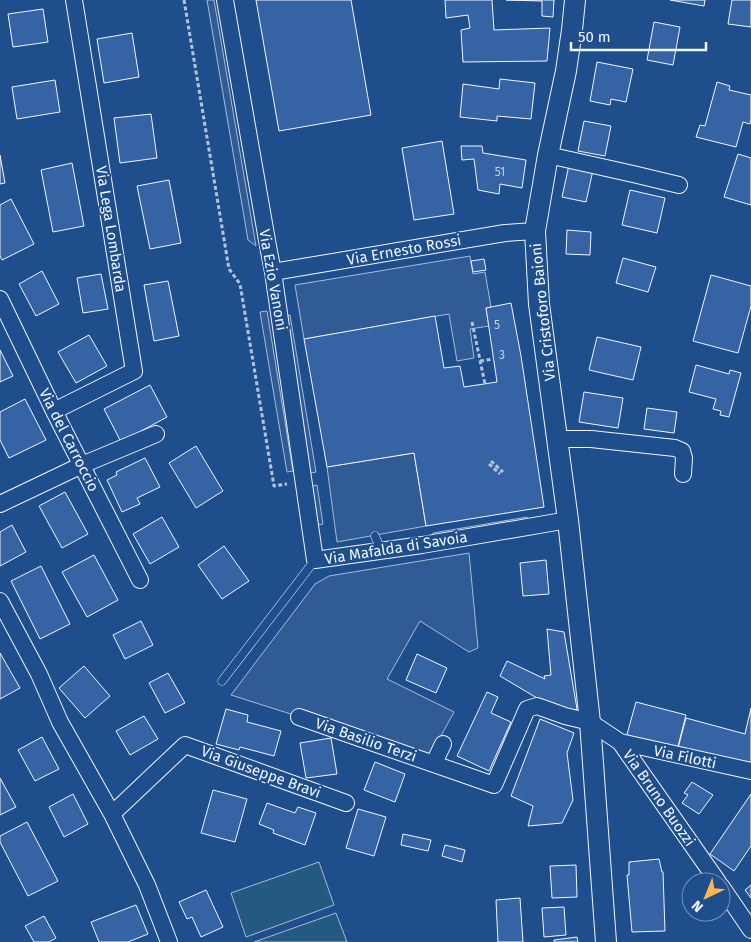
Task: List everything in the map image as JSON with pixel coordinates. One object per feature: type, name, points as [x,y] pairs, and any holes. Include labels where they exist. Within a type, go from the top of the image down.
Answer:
[{"type":"street","name":"Via Lega Lombarda","points":[[54,411],[134,371],[74,0]]},
{"type":"street","name":"Via Ezio Vanoni","points":[[225,0],[273,272],[315,560]]},
{"type":"street","name":"Via Cristoforo Baioni","points":[[575,0],[566,71],[548,155],[535,231],[539,304],[568,520],[590,722],[606,942]]},
{"type":"street","points":[[548,155],[679,185]]},
{"type":"street","name":"Via Ernesto Rossi","points":[[273,272],[505,233],[535,231]]},
{"type":"street","name":"Via del Carroccio","points":[[0,299],[54,411],[140,580]]},
{"type":"street","points":[[0,504],[82,465],[156,434]]},
{"type":"street","points":[[557,439],[591,439],[675,448],[682,451],[684,458],[683,474]]},
{"type":"street","name":"Via Mafalda di Savoia","points":[[315,560],[378,543],[422,545],[568,520]]},
{"type":"street","points":[[0,600],[39,674],[60,722],[112,814],[147,885],[169,942]]},
{"type":"street","name":"Via Basilio Terzi","points":[[299,717],[494,784],[527,708],[537,706],[590,722]]},
{"type":"street","name":"Via Bruno Buozzi","points":[[590,722],[620,742],[711,872]]},
{"type":"street","name":"Via Filotti","points":[[620,742],[751,771]]},
{"type":"street","name":"Via Basilio Terzi","points":[[434,763],[443,744]]},
{"type":"street","name":"Via Giuseppe Bravi","points":[[112,814],[185,745],[346,803]]},
{"type":"street","points":[[731,901],[751,930]]},
{"type":"lane","name":"Via Mafalda di Savoia","points":[[222,681],[315,560]]},
{"type":"path","points":[[184,0],[229,269],[240,284],[274,486],[303,481]]},
{"type":"path","points":[[472,322],[485,384]]},
{"type":"path","points":[[480,361],[494,359]]},
{"type":"path","points":[[490,463],[501,473]]},
{"type":"shaded area","points":[[207,0],[214,0],[256,246],[248,240]]},
{"type":"shaded area","points":[[470,256],[473,274],[485,272],[491,307],[486,308],[489,326],[470,329],[474,358],[457,361],[449,314],[304,339],[295,285]]},
{"type":"shaded area","points":[[267,311],[293,471],[287,472],[260,312]]},
{"type":"shaded area","points":[[290,315],[316,472],[310,473],[284,316]]},
{"type":"shaded area","points":[[414,453],[426,526],[337,542],[327,467]]},
{"type":"shaded area","points":[[317,485],[323,524],[318,525],[312,486]]},
{"type":"shaded area","points":[[527,517],[528,523],[433,538],[433,533]]},
{"type":"shaded area","points":[[469,553],[478,648],[469,652],[420,621],[387,679],[454,712],[429,758],[231,695],[315,584],[329,576]]},
{"type":"shaded area","points":[[319,862],[334,905],[246,937],[231,893]]},
{"type":"shaded area","points":[[336,913],[347,942],[254,942]]},
{"type":"building","points":[[256,0],[351,0],[371,115],[279,131]]},
{"type":"building","points":[[445,0],[492,0],[494,30],[550,28],[547,61],[463,62],[461,30],[470,28],[468,15],[446,18]]},
{"type":"building","points":[[506,0],[554,0],[553,17],[542,16],[542,1]]},
{"type":"building","points":[[670,0],[705,0],[704,6]]},
{"type":"building","points":[[732,0],[751,0],[751,27],[728,24]]},
{"type":"building","points":[[43,9],[48,42],[13,47],[8,14]]},
{"type":"building","points":[[654,22],[680,27],[673,65],[647,60]]},
{"type":"building","points":[[132,33],[139,77],[104,83],[97,39]]},
{"type":"building","points":[[597,62],[633,69],[626,102],[611,99],[610,105],[590,101]]},
{"type":"building","points":[[500,79],[535,83],[531,119],[497,116],[497,121],[460,117],[463,84],[499,89]]},
{"type":"building","points":[[55,80],[60,112],[17,119],[12,87]]},
{"type":"building","points":[[717,82],[730,86],[729,90],[751,95],[750,124],[743,122],[736,147],[696,137],[700,125],[705,126]]},
{"type":"building","points":[[151,114],[157,158],[120,163],[114,118]]},
{"type":"building","points":[[584,121],[611,126],[605,156],[578,151]]},
{"type":"building","points":[[442,141],[454,214],[414,220],[402,148]]},
{"type":"building","points":[[461,146],[482,146],[483,153],[526,160],[522,188],[500,184],[499,194],[478,190],[474,159],[462,160]]},
{"type":"building","points":[[738,154],[751,158],[751,205],[724,197]]},
{"type":"building","points":[[0,155],[5,183],[0,184]]},
{"type":"building","points":[[72,163],[84,226],[53,232],[41,170]]},
{"type":"building","points":[[569,165],[593,170],[586,202],[562,197]]},
{"type":"building","points":[[169,180],[181,243],[150,249],[137,186]]},
{"type":"building","points":[[630,190],[665,198],[657,233],[622,225]]},
{"type":"building","points":[[11,199],[34,244],[2,260],[0,256],[0,205]]},
{"type":"building","points":[[567,230],[591,232],[590,255],[566,254]]},
{"type":"building","points":[[623,258],[656,267],[648,292],[616,283]]},
{"type":"building","points":[[484,259],[486,270],[473,272],[471,261]]},
{"type":"building","points":[[42,271],[59,304],[36,316],[19,284]]},
{"type":"building","points":[[101,274],[108,309],[83,313],[77,278]]},
{"type":"building","points":[[711,275],[751,286],[751,306],[738,353],[693,341]]},
{"type":"building","points":[[168,281],[179,336],[154,341],[144,285]]},
{"type":"building","points":[[511,303],[544,507],[426,526],[414,453],[327,467],[304,339],[435,316],[444,368],[460,366],[464,387],[497,382],[486,308]]},
{"type":"building","points":[[89,335],[107,366],[76,383],[58,352]]},
{"type":"building","points":[[597,337],[641,347],[633,380],[589,370]]},
{"type":"building","points":[[0,350],[13,376],[0,382]]},
{"type":"building","points":[[696,365],[729,374],[730,370],[741,373],[729,417],[720,415],[721,411],[713,409],[716,399],[689,392]]},
{"type":"building","points":[[150,385],[167,417],[121,442],[104,409]]},
{"type":"building","points":[[584,392],[623,398],[618,428],[579,422]]},
{"type":"building","points":[[25,399],[46,440],[9,458],[0,440],[0,412]]},
{"type":"building","points":[[647,408],[677,412],[674,433],[644,429]]},
{"type":"building","points":[[196,446],[223,491],[196,508],[169,463]]},
{"type":"building","points":[[145,458],[160,487],[137,498],[140,504],[122,512],[107,480],[117,475],[116,472]]},
{"type":"building","points":[[65,492],[88,534],[62,548],[39,506]]},
{"type":"building","points":[[162,517],[179,547],[150,564],[133,534]]},
{"type":"building","points":[[12,525],[26,552],[0,566],[0,532]]},
{"type":"building","points":[[224,546],[249,581],[222,599],[198,565]]},
{"type":"building","points":[[94,555],[118,600],[87,617],[62,572]]},
{"type":"building","points":[[546,560],[549,594],[523,596],[520,563]]},
{"type":"building","points":[[41,566],[70,624],[40,639],[11,581]]},
{"type":"building","points":[[141,621],[153,645],[125,659],[113,635]]},
{"type":"building","points":[[547,629],[564,632],[577,709],[564,714],[500,676],[507,661],[545,679],[544,676],[551,675]]},
{"type":"building","points":[[0,653],[20,688],[0,699]]},
{"type":"building","points":[[417,654],[447,668],[436,693],[406,680]]},
{"type":"building","points":[[84,666],[110,696],[85,718],[59,688]]},
{"type":"building","points":[[168,673],[185,703],[165,713],[149,683]]},
{"type":"building","points":[[487,692],[498,697],[491,713],[511,722],[489,771],[457,756]]},
{"type":"building","points":[[636,702],[686,715],[677,750],[626,738]]},
{"type":"building","points":[[751,708],[751,764],[678,748],[686,718],[745,734]]},
{"type":"building","points":[[226,709],[248,715],[247,722],[281,731],[274,756],[240,747],[239,750],[216,744]]},
{"type":"building","points":[[144,716],[158,739],[130,755],[116,731]]},
{"type":"building","points":[[540,719],[574,733],[567,753],[573,800],[562,823],[528,826],[533,806],[511,796]]},
{"type":"building","points":[[42,737],[59,769],[35,781],[18,750]]},
{"type":"building","points":[[331,738],[337,774],[306,778],[300,743]]},
{"type":"building","points":[[375,762],[405,774],[395,802],[364,790]]},
{"type":"building","points":[[0,778],[16,807],[0,815]]},
{"type":"building","points":[[692,782],[713,795],[699,814],[682,803],[688,795],[684,793]]},
{"type":"building","points":[[213,790],[247,799],[235,842],[201,833]]},
{"type":"building","points":[[73,794],[88,824],[64,837],[49,807]]},
{"type":"building","points":[[751,794],[751,846],[734,871],[710,854]]},
{"type":"building","points":[[267,803],[295,813],[298,807],[316,813],[305,845],[273,833],[274,830],[259,824]]},
{"type":"building","points":[[358,809],[386,817],[374,856],[346,848]]},
{"type":"building","points":[[27,822],[58,881],[28,896],[0,842],[0,836]]},
{"type":"building","points":[[403,834],[431,840],[428,851],[401,845]]},
{"type":"building","points":[[445,845],[465,850],[462,862],[442,856]]},
{"type":"building","points":[[659,859],[663,872],[665,931],[632,932],[627,875],[629,875],[629,862]]},
{"type":"building","points":[[576,865],[577,897],[552,898],[550,866]]},
{"type":"building","points":[[751,885],[751,898],[745,890]]},
{"type":"building","points":[[206,890],[223,927],[201,937],[192,917],[187,919],[179,902]]},
{"type":"building","points":[[520,898],[523,942],[498,942],[496,900]]},
{"type":"building","points":[[136,905],[148,934],[128,942],[99,942],[91,922]]},
{"type":"building","points":[[564,907],[566,935],[544,937],[542,908]]},
{"type":"building","points":[[44,916],[56,938],[49,942],[34,942],[25,926]]},
{"type":"building","points":[[577,937],[578,942],[554,942],[554,940]]}]
